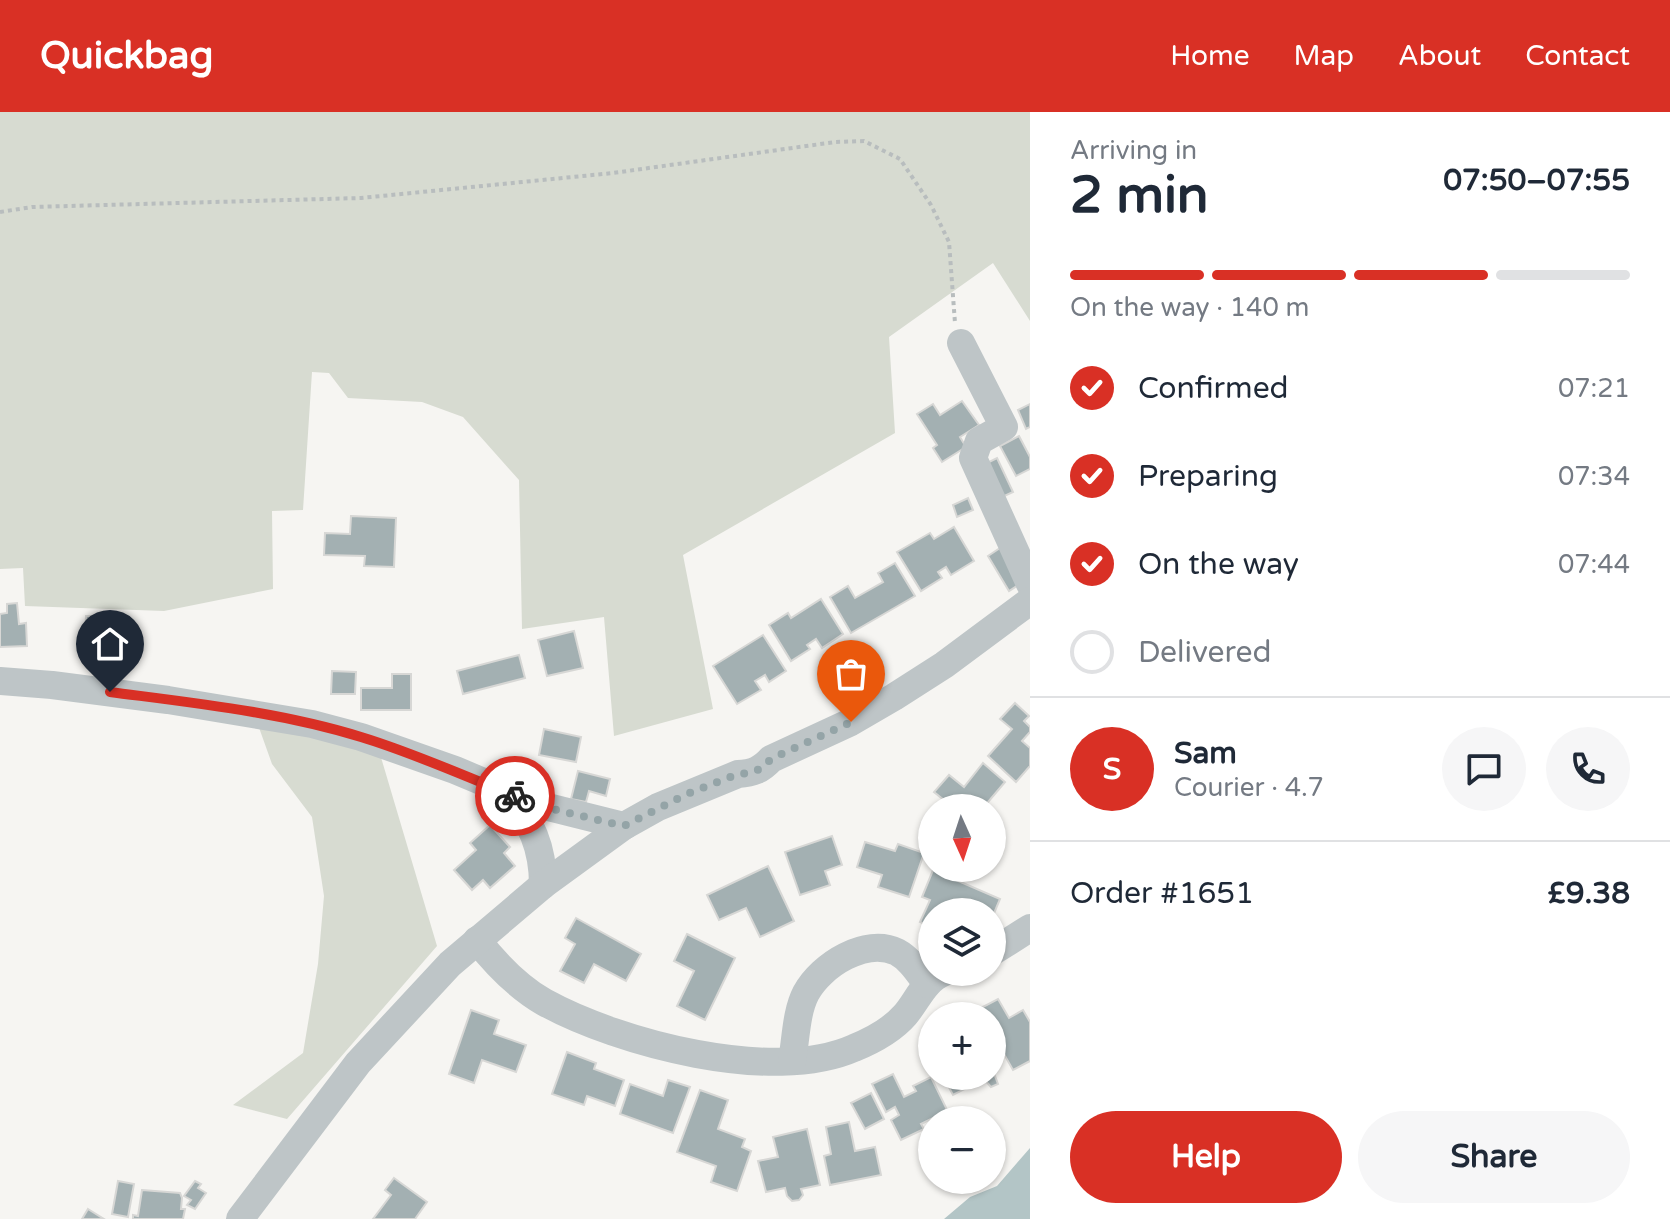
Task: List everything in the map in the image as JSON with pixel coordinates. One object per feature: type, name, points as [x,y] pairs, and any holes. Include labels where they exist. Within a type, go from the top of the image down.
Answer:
[{"type":"street","points":[[961,343],[1004,427],[979,441],[973,458],[1030,584]]},
{"type":"street","points":[[240,1219],[358,1063],[423,991],[477,940],[543,885],[624,826],[687,794],[762,768],[771,759],[873,710],[944,665],[1030,601]]},
{"type":"street","points":[[0,681],[168,700],[312,724],[455,770],[507,793],[560,811],[624,826]]},
{"type":"street","points":[[507,793],[535,834],[542,858],[543,885]]},
{"type":"street","points":[[1006,943],[1030,928]]},
{"type":"street","points":[[477,940],[528,992],[543,1001],[636,1039],[691,1052],[748,1060],[792,1061],[836,1054],[869,1040],[898,1022],[929,986]]},
{"type":"street","points":[[792,1061],[802,1002],[807,991],[826,970],[843,958],[874,948],[888,948],[918,967]]},
{"type":"path","points":[[0,212],[32,207],[361,198],[613,173],[835,142],[864,141],[900,159],[931,205],[949,242],[953,314],[961,343]]},
{"type":"shaded area","points":[[0,112],[1030,112],[1030,321],[993,263],[889,337],[895,433],[683,555],[713,709],[614,736],[604,617],[522,629],[519,480],[463,417],[422,402],[348,398],[329,373],[312,372],[303,510],[272,511],[273,589],[164,611],[25,606],[23,568],[0,569]]},
{"type":"shaded area","points":[[257,722],[380,754],[437,946],[287,1119],[233,1105],[303,1053],[318,964],[324,896],[312,817],[272,764]]},
{"type":"shaded area","points":[[1030,1148],[1030,1219],[944,1219],[977,1194],[1006,1194],[1006,1176]]},
{"type":"building","points":[[962,401],[979,425],[960,437],[966,447],[942,462],[933,448],[937,445],[917,414],[933,404],[940,415]]},
{"type":"building","points":[[1030,404],[1030,427],[1026,429],[1018,410]]},
{"type":"building","points":[[1019,436],[1030,457],[1030,469],[1016,476],[1000,446]]},
{"type":"building","points":[[997,458],[1013,492],[998,499],[983,465]]},
{"type":"building","points":[[968,498],[973,510],[957,517],[953,505]]},
{"type":"building","points":[[351,516],[396,518],[394,567],[364,566],[365,556],[324,555],[325,533],[350,534]]},
{"type":"building","points":[[954,527],[974,561],[951,575],[946,567],[938,572],[942,578],[921,591],[897,552],[930,533],[934,539]]},
{"type":"building","points":[[1003,546],[1020,584],[1009,591],[988,556]]},
{"type":"building","points":[[895,563],[915,596],[851,633],[830,597],[848,586],[855,598],[883,582],[878,573]]},
{"type":"building","points":[[821,599],[843,634],[822,648],[816,639],[807,645],[810,649],[791,661],[769,625],[788,613],[791,618]]},
{"type":"building","points":[[17,603],[19,624],[26,623],[27,646],[0,647],[0,614],[7,613],[7,604]]},
{"type":"building","points":[[86,616],[121,616],[120,642],[85,641]]},
{"type":"building","points":[[574,631],[583,668],[547,676],[538,640]]},
{"type":"building","points":[[763,635],[786,671],[769,682],[765,675],[755,681],[761,690],[737,704],[713,666]]},
{"type":"building","points":[[519,655],[525,678],[463,694],[457,671]]},
{"type":"building","points":[[332,671],[356,672],[355,694],[331,694]]},
{"type":"building","points":[[392,674],[411,674],[411,710],[361,710],[361,688],[392,688]]},
{"type":"building","points":[[1015,703],[1029,716],[1024,721],[1030,727],[1030,732],[1022,741],[1030,748],[1030,766],[1016,782],[988,756],[1012,729],[1000,719]]},
{"type":"building","points":[[544,729],[581,737],[576,762],[539,755]]},
{"type":"building","points":[[983,763],[1005,782],[995,794],[934,792],[949,775],[964,787]]},
{"type":"building","points":[[578,771],[610,779],[606,796],[589,791],[586,802],[571,799]]},
{"type":"building","points":[[490,825],[510,847],[504,853],[515,866],[490,888],[483,880],[472,890],[454,870],[476,850],[470,843]]},
{"type":"building","points":[[832,836],[842,865],[825,871],[830,885],[800,895],[785,852]]},
{"type":"building","points":[[865,842],[895,851],[898,844],[918,851],[918,871],[909,897],[878,887],[882,875],[857,867]]},
{"type":"building","points":[[768,866],[794,921],[760,937],[746,908],[719,920],[707,895]]},
{"type":"building","points":[[928,882],[961,882],[998,898],[925,898],[922,897]]},
{"type":"building","points":[[576,918],[641,954],[626,981],[594,964],[584,983],[560,971],[575,944],[565,938]]},
{"type":"building","points":[[687,934],[735,958],[705,1020],[677,1006],[694,971],[674,961]]},
{"type":"building","points":[[471,1010],[499,1020],[494,1034],[526,1045],[516,1072],[482,1060],[474,1083],[449,1074]]},
{"type":"building","points":[[1023,1010],[1030,1022],[1030,1061],[1013,1070],[1006,1058],[1006,1013],[1009,1018]]},
{"type":"building","points":[[567,1052],[596,1063],[594,1069],[624,1080],[615,1106],[587,1096],[584,1105],[552,1094]]},
{"type":"building","points":[[893,1074],[904,1097],[916,1091],[913,1086],[918,1084],[918,1090],[937,1090],[945,1106],[918,1106],[918,1132],[901,1140],[891,1120],[899,1115],[895,1107],[886,1112],[872,1084]]},
{"type":"building","points":[[668,1080],[690,1087],[673,1133],[620,1114],[630,1084],[663,1096]]},
{"type":"building","points":[[700,1090],[728,1100],[718,1129],[745,1139],[742,1147],[751,1151],[737,1191],[711,1182],[716,1166],[677,1152]]},
{"type":"building","points":[[871,1093],[884,1119],[865,1129],[851,1103]]},
{"type":"building","points":[[849,1122],[855,1151],[875,1147],[881,1175],[830,1185],[824,1156],[831,1154],[826,1127]]},
{"type":"building","points":[[807,1129],[820,1185],[801,1189],[803,1195],[799,1200],[792,1201],[785,1188],[766,1192],[758,1161],[778,1157],[773,1137]]},
{"type":"building","points":[[394,1178],[427,1202],[415,1219],[373,1219],[391,1195],[385,1190]]},
{"type":"building","points":[[118,1181],[134,1184],[128,1217],[112,1214]]},
{"type":"building","points":[[195,1181],[201,1184],[198,1188],[206,1193],[195,1209],[187,1205],[191,1200],[184,1196]]},
{"type":"building","points":[[142,1190],[180,1193],[181,1209],[185,1209],[183,1219],[133,1219],[133,1215],[138,1216]]},
{"type":"building","points":[[88,1209],[104,1219],[82,1219]]},
{"type":"way so far","points":[[515,796],[585,818],[624,826],[687,794],[762,768],[771,759],[851,722]]},
{"type":"route","points":[[110,692],[312,724],[361,737],[455,770],[515,796]]}]
